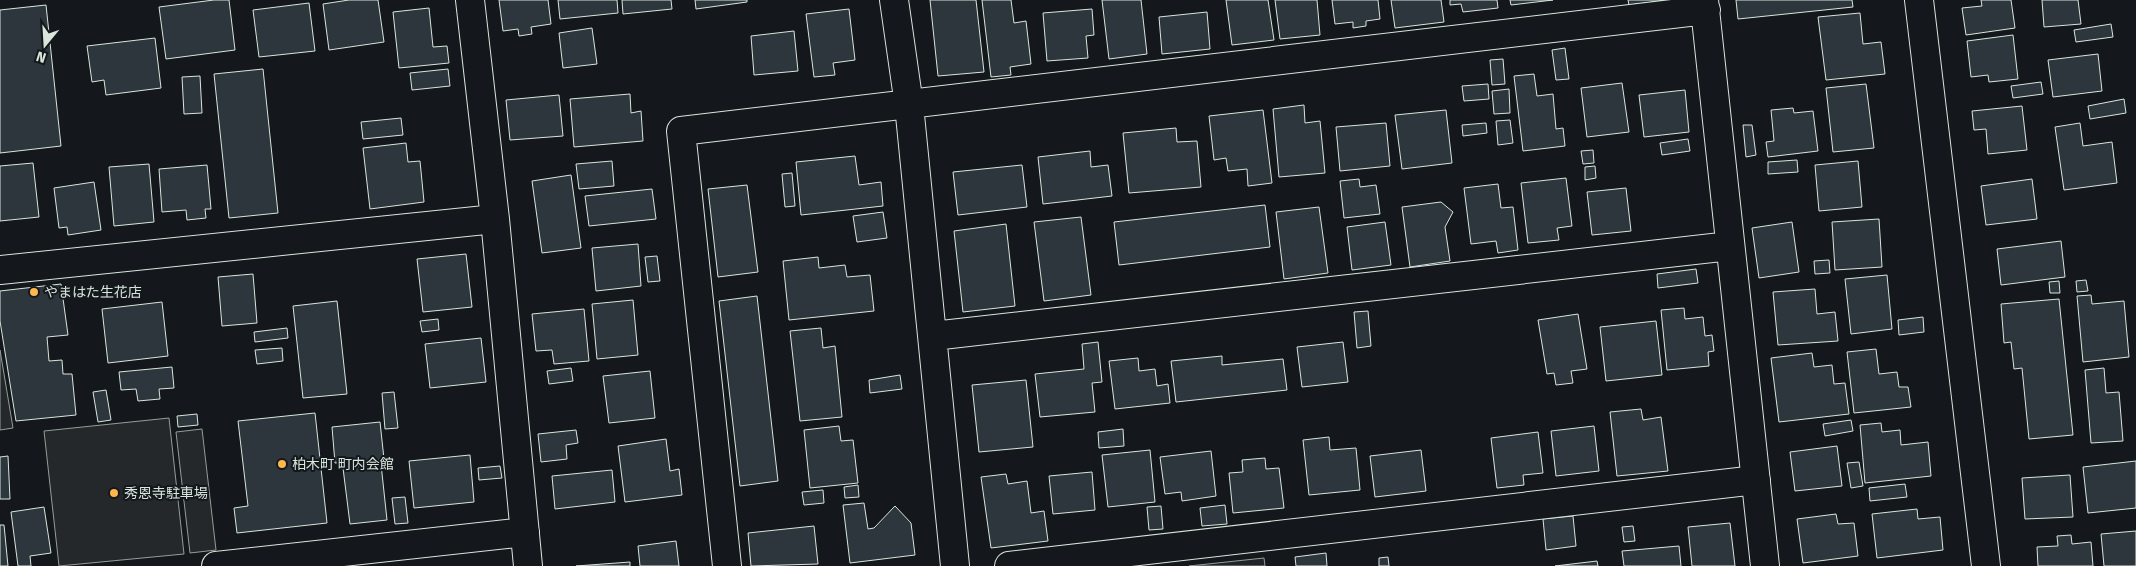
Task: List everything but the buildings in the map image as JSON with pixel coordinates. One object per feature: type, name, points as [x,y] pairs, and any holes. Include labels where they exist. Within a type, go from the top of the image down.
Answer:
[{"type":"street","points":[[470,0],[495,219],[528,566]]},
{"type":"street","points":[[894,0],[909,105],[955,566]]},
{"type":"street","points":[[1919,0],[1986,566]]},
{"type":"street","points":[[727,566],[681,131],[909,105],[1705,5],[1766,566]]},
{"type":"street","points":[[0,270],[495,219]]},
{"type":"street","points":[[932,336],[1730,246]]},
{"type":"street","points":[[1010,566],[1756,480]]},
{"type":"street","points":[[216,566],[525,532]]},
{"type":"shaded area","points":[[0,350],[13,428],[0,430]]},
{"type":"shaded area","name":"秀恩寺駐車場","points":[[169,418],[184,554],[59,566],[44,431]]},
{"type":"shaded area","points":[[202,429],[216,550],[190,553],[176,432]]},
{"type":"shaded area","points":[[1264,558],[1265,566],[1189,566]]},
{"type":"place","name":"やまはた生花店","points":[[34,292]]},
{"type":"place","name":"柏木町 町内会館","points":[[282,464]]},
{"type":"place","name":"秀恩寺駐車場","points":[[114,493]]}]
